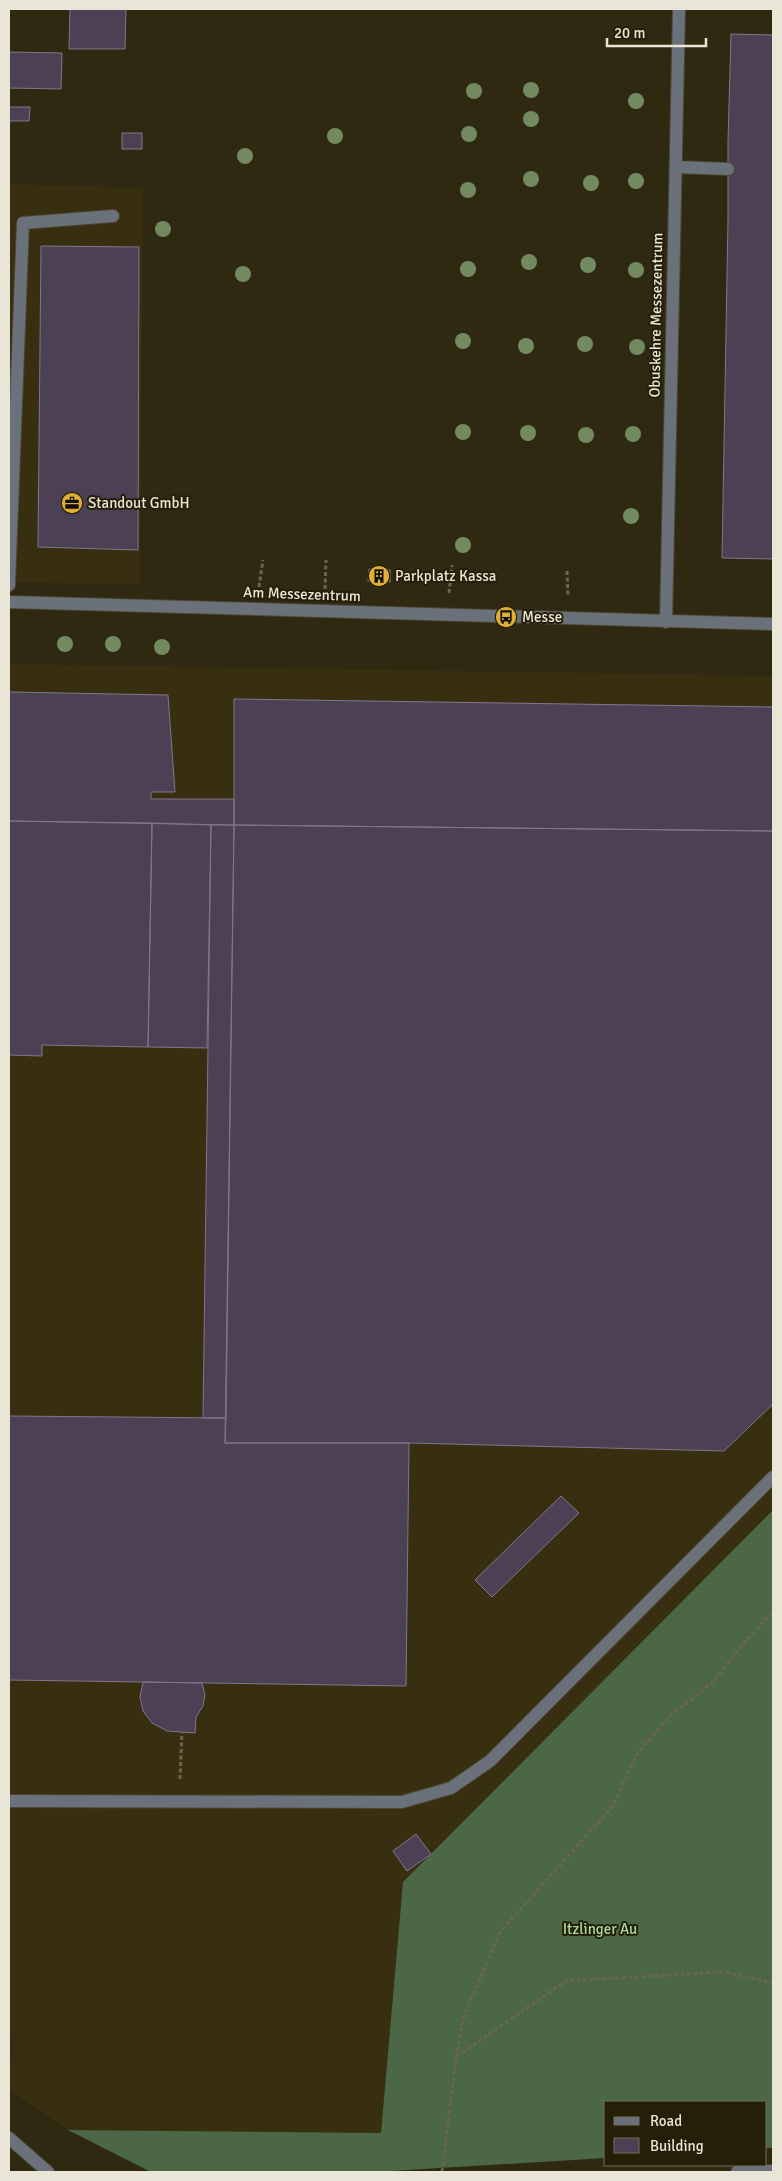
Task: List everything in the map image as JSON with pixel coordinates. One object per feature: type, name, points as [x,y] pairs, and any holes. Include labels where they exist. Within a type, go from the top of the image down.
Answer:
[{"type":"street","name":"Obuskehre Messezentrum","points":[[666,622],[679,9]]},
{"type":"street","points":[[676,167],[728,169]]},
{"type":"street","points":[[9,585],[23,223],[113,216]]},
{"type":"street","name":"Am Messezentrum","points":[[9,602],[773,624]]},
{"type":"street","points":[[9,1801],[402,1802],[452,1788],[490,1761],[773,1477]]},
{"type":"street","points":[[9,2138],[48,2172]]},
{"type":"street","points":[[737,2172],[773,2171]]},
{"type":"path","points":[[258,594],[263,560]]},
{"type":"path","points":[[326,560],[326,595]]},
{"type":"path","points":[[449,598],[452,565]]},
{"type":"path","points":[[567,571],[568,602]]},
{"type":"path","points":[[442,2172],[456,2057],[463,2018],[500,1932],[613,1806],[637,1754],[669,1717],[713,1682],[747,1638],[773,1612]]},
{"type":"path","points":[[180,1801],[182,1732]]},
{"type":"path","points":[[456,2057],[566,1980],[725,1972],[773,1983]]},
{"type":"shaded area","points":[[9,184],[143,188],[140,585],[9,582]]},
{"type":"shaded area","points":[[9,664],[773,676],[773,1510],[403,1882],[381,2133],[68,2130],[9,2090],[12,2043],[9,2028]]},
{"type":"green space","name":"Itzlinger Au","points":[[773,1510],[773,2148],[767,2148],[767,2101],[604,2101],[604,2158],[374,2172],[151,2172],[68,2130],[381,2133],[403,1882]]},
{"type":"building","points":[[70,9],[126,9],[125,49],[69,49]]},
{"type":"building","points":[[731,34],[773,35],[773,559],[722,558]]},
{"type":"building","points":[[9,52],[62,53],[61,89],[9,88]]},
{"type":"building","points":[[9,107],[30,107],[29,121],[9,121]]},
{"type":"building","points":[[122,133],[142,133],[142,149],[122,149]]},
{"type":"building","points":[[41,246],[139,247],[138,550],[38,547]]},
{"type":"building","name":"Parkplatz Kassa","points":[[369,569],[390,570],[390,582],[368,581]]},
{"type":"building","points":[[9,692],[168,695],[175,792],[151,792],[151,799],[234,799],[234,825],[9,821]]},
{"type":"building","points":[[234,699],[773,707],[773,831],[234,825]]},
{"type":"building","points":[[9,821],[152,823],[148,1047],[42,1045],[42,1056],[9,1055]]},
{"type":"building","points":[[152,823],[211,825],[207,1048],[148,1047]]},
{"type":"building","points":[[211,825],[234,825],[226,1418],[203,1418]]},
{"type":"building","points":[[234,825],[773,831],[773,1404],[724,1451],[409,1443],[225,1443]]},
{"type":"building","points":[[9,1416],[226,1418],[225,1443],[409,1443],[406,1686],[9,1680]]},
{"type":"building","points":[[561,1496],[579,1513],[492,1597],[475,1580]]},
{"type":"building","points":[[143,1682],[202,1683],[205,1694],[203,1706],[196,1717],[195,1733],[167,1731],[152,1723],[143,1711],[140,1697]]},
{"type":"building","points":[[416,1834],[431,1854],[407,1871],[393,1851]]},
{"type":"place","name":"Standout GmbH","points":[[72,503]]},
{"type":"place","name":"Parkplatz Kassa","points":[[379,576]]},
{"type":"place","name":"Messe","points":[[506,617]]}]
